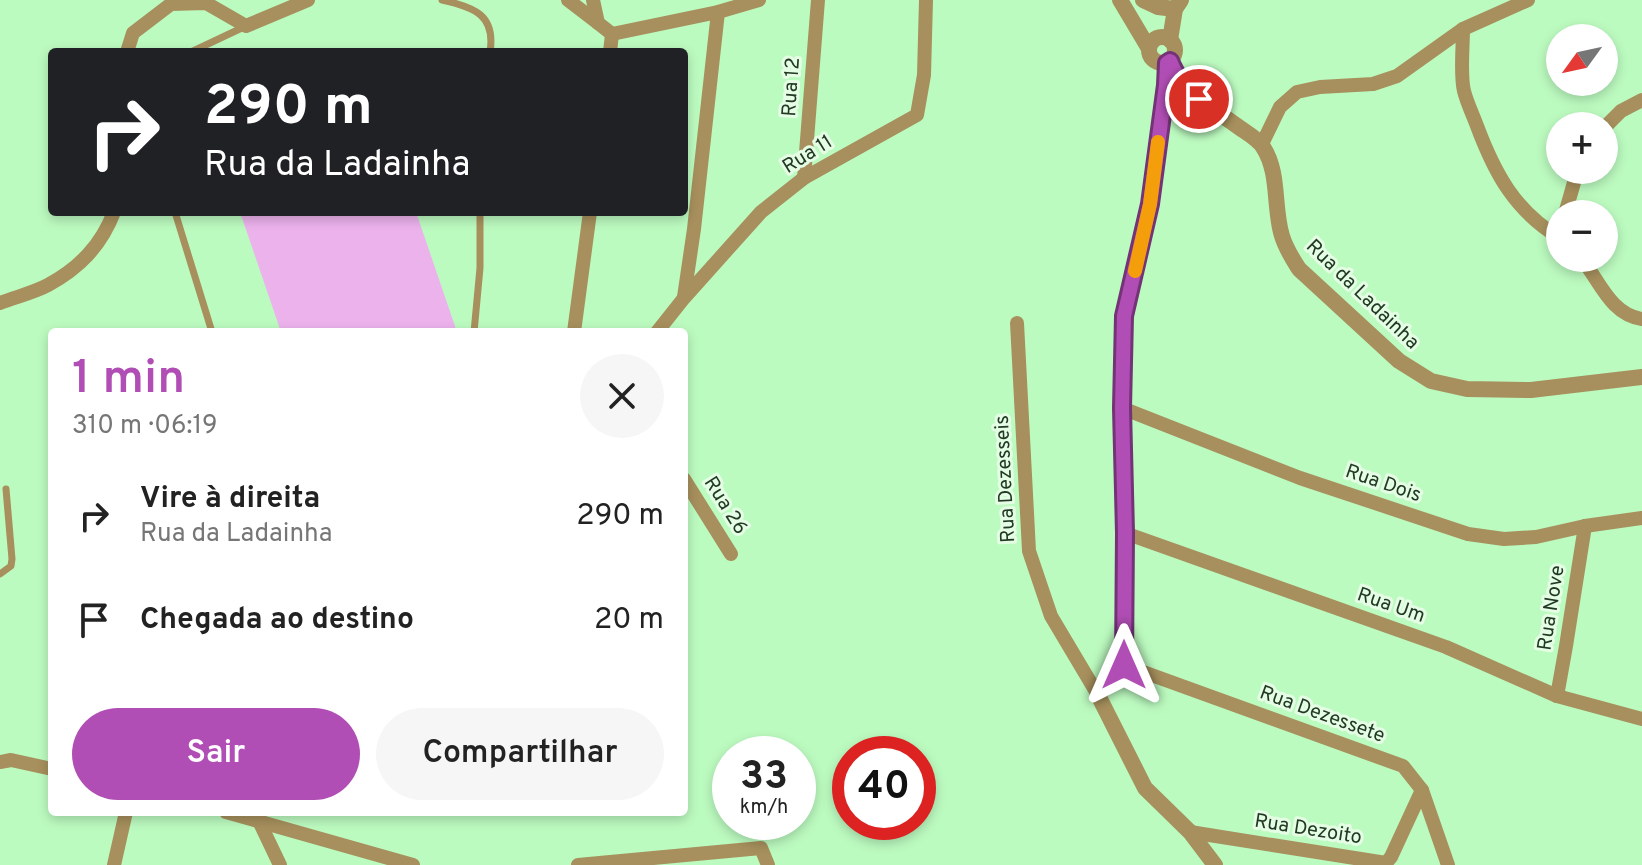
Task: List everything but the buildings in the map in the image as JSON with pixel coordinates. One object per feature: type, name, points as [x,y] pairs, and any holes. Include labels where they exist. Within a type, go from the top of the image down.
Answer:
[{"type":"street","points":[[128,48],[133,33],[171,4],[206,3],[246,26],[308,0]]},
{"type":"street","points":[[568,0],[612,34],[718,12],[759,0]]},
{"type":"street","points":[[593,0],[598,23]]},
{"type":"street","name":"Rua 12","points":[[804,178],[818,0]]},
{"type":"street","name":"Rua 11","points":[[660,328],[761,212],[804,178],[917,115],[924,75],[926,0]]},
{"type":"street","points":[[1120,0],[1164,53],[1184,86],[1262,144],[1280,107],[1297,92],[1320,87],[1373,84],[1397,76],[1463,29],[1528,0]]},
{"type":"street","points":[[1098,695],[1124,665],[1124,316],[1150,204],[1164,102],[1164,53],[1178,4],[1158,7],[1143,0]]},
{"type":"street","points":[[684,298],[718,12]]},
{"type":"street","points":[[1463,29],[1464,90],[1487,152],[1512,196],[1546,230]]},
{"type":"street","points":[[610,48],[612,34]]},
{"type":"street","points":[[1618,114],[1642,100]]},
{"type":"street","name":"Rua da Ladainha","points":[[1262,144],[1272,163],[1281,234],[1288,253],[1299,269],[1399,361],[1431,381],[1467,389],[1531,390],[1642,377]]},
{"type":"street","points":[[0,303],[46,286],[84,261],[108,228],[112,216]]},
{"type":"street","points":[[575,328],[589,216]]},
{"type":"street","points":[[1591,272],[1620,311],[1642,319]]},
{"type":"street","name":"Rua Dezesseis","points":[[1017,323],[1029,551],[1051,616],[1098,695],[1145,788],[1190,832],[1215,865]]},
{"type":"street","name":"Rua Dois","points":[[1122,408],[1300,478],[1468,534],[1504,539],[1536,537],[1642,518]]},
{"type":"street","name":"Rua 26","points":[[688,485],[731,554]]},
{"type":"street","name":"Rua Nove","points":[[1557,696],[1585,526]]},
{"type":"street","name":"Rua Um","points":[[1125,533],[1446,647],[1557,696],[1642,719]]},
{"type":"street","name":"Rua Dezessete","points":[[1124,665],[1403,766],[1422,790],[1448,865]]},
{"type":"street","points":[[0,762],[11,760],[48,768]]},
{"type":"street","name":"Rua Dezoito","points":[[1190,832],[1386,863],[1422,790]]},
{"type":"street","points":[[114,865],[125,816]]},
{"type":"street","points":[[241,816],[413,865]]},
{"type":"street","points":[[259,821],[280,865]]},
{"type":"street","points":[[578,865],[644,862],[761,848],[768,865]]},
{"type":"lane","points":[[442,0],[462,4],[484,16],[493,36],[491,48]]},
{"type":"lane","points":[[199,48],[246,26]]},
{"type":"lane","points":[[176,216],[211,328]]},
{"type":"lane","points":[[474,328],[480,268],[480,216]]},
{"type":"lane","points":[[0,574],[11,566],[12,559],[4,517],[6,489]]},
{"type":"shaded area","points":[[241,216],[417,216],[456,328],[280,328]]},
{"type":"slow traffic","points":[[1135,271],[1150,204],[1158,142]]},
{"type":"route","points":[[1124,665],[1124,316],[1150,204],[1167,63],[1170,61],[1184,86],[1199,99]]}]
